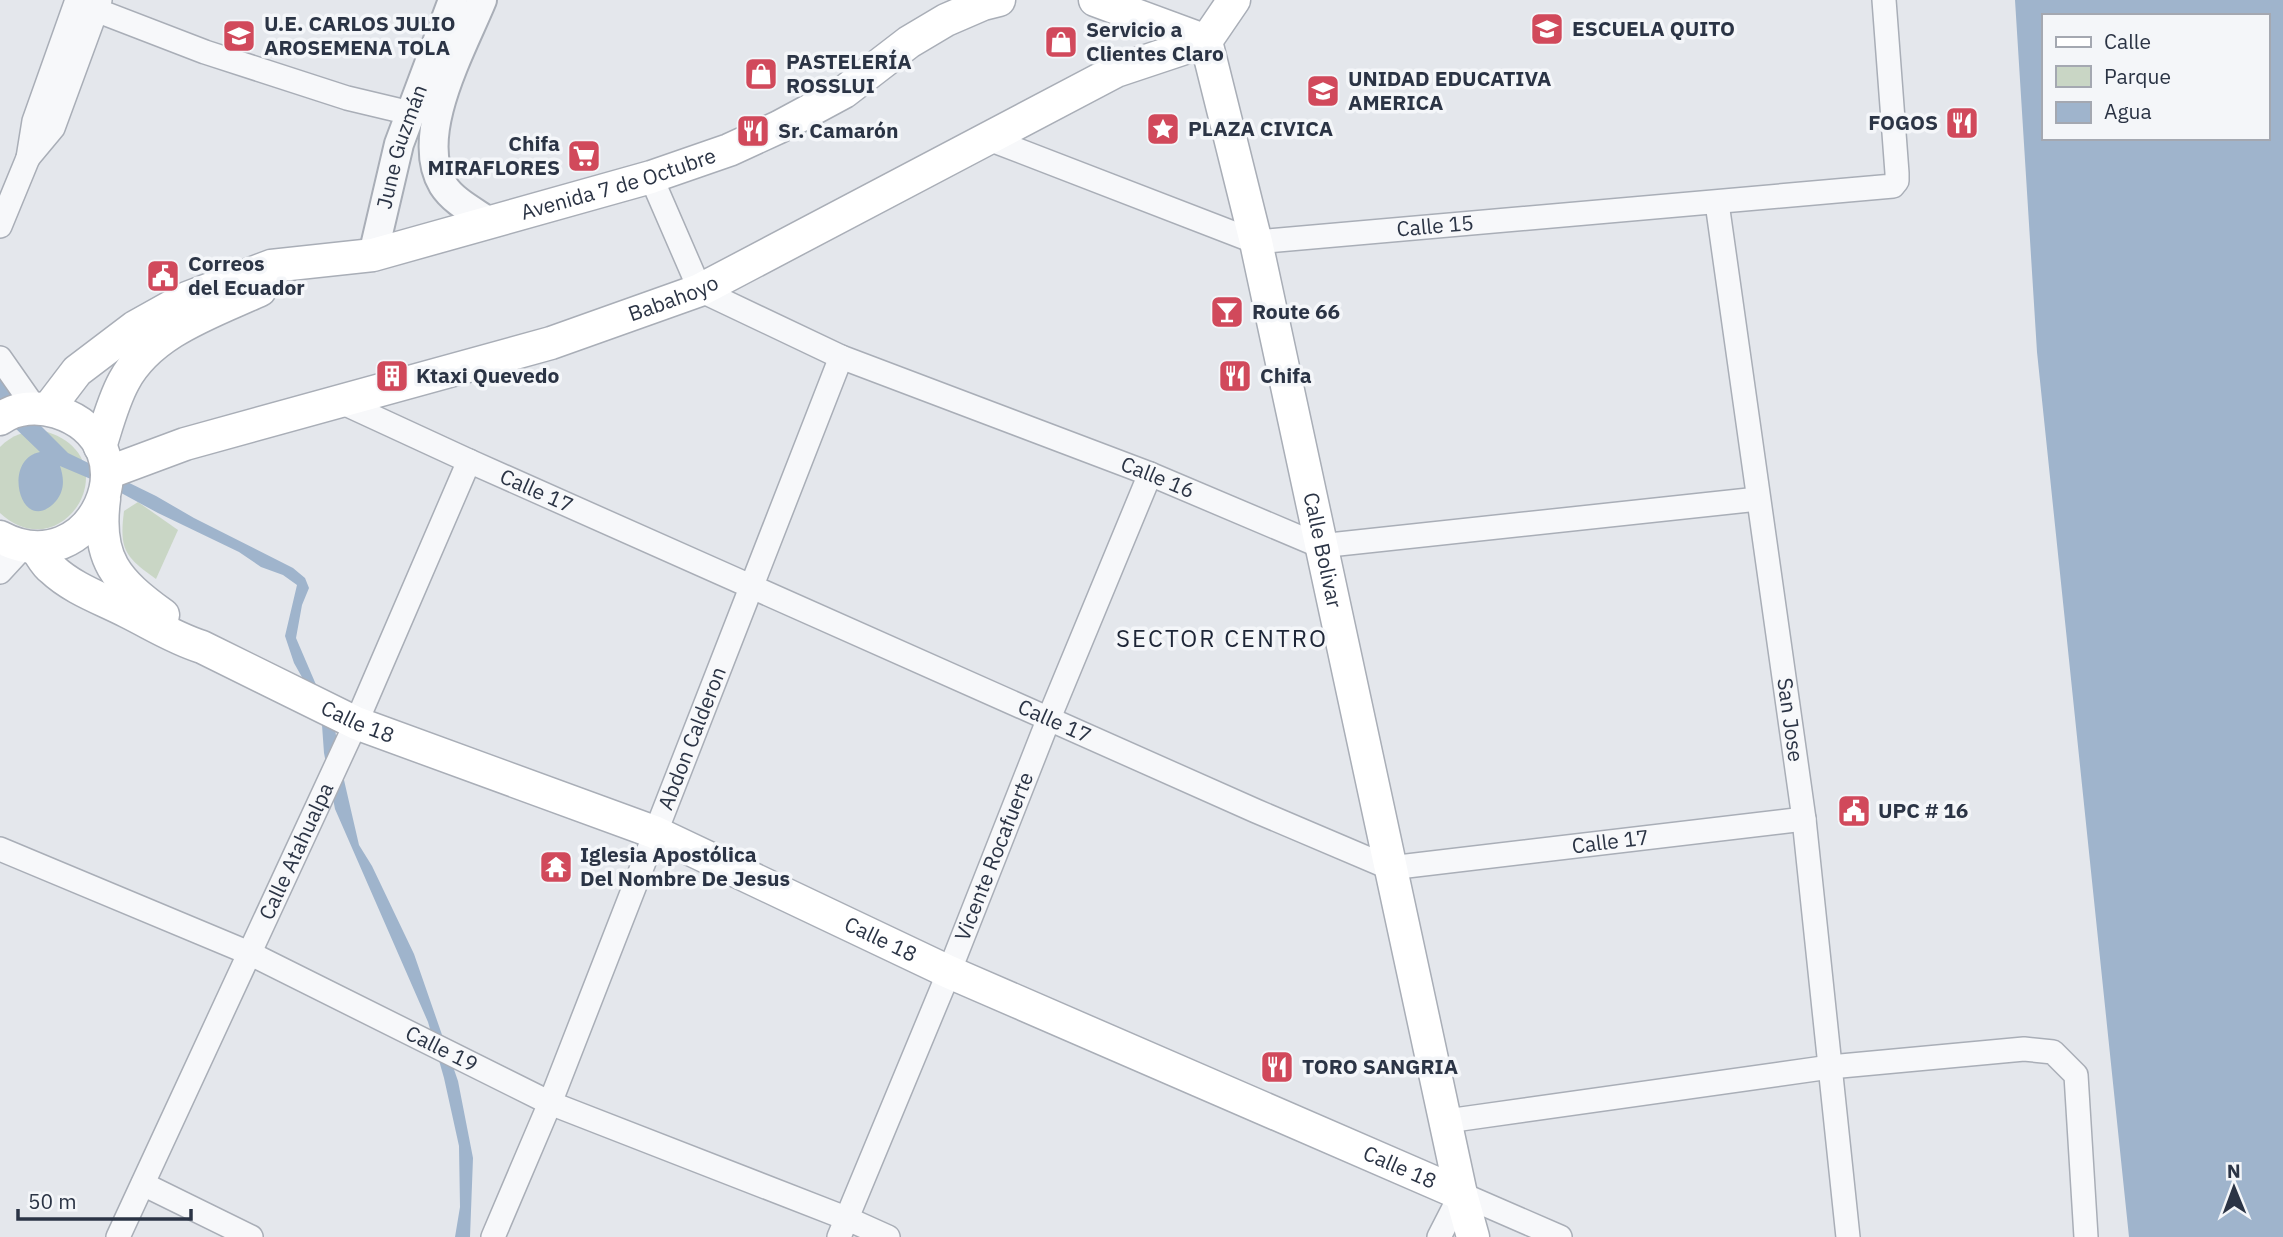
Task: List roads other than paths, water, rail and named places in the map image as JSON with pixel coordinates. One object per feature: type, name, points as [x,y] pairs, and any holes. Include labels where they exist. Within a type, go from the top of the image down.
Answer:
[{"type":"main road","name":"Avenida 7 de Octubre","points":[[909,43],[932,0]]},
{"type":"main road","name":"Avenida 7 de Octubre","points":[[41,408],[77,371],[135,327],[187,298],[271,266],[373,255],[650,177],[729,150],[844,92],[909,43],[946,20],[999,0]]},
{"type":"main road","points":[[1095,0],[1206,41],[1234,0]]},
{"type":"main road","name":"Babahoyo","points":[[103,472],[185,444],[551,343],[700,289],[1116,71],[1206,41]]},
{"type":"main road","name":"Calle Bolivar","points":[[1206,41],[1256,242],[1461,1194],[1473,1237]]},
{"type":"main road","name":"Avenida 7 de Octubre","points":[[103,472],[124,381],[153,346],[187,323],[276,282],[302,263]]},
{"type":"main road","points":[[1,416],[23,409],[41,408],[69,416],[87,428],[103,472],[94,518],[78,534],[58,544],[13,550]]},
{"type":"main road","name":"Calle 18","points":[[103,472],[101,525],[110,562],[121,580],[183,628],[202,647]]},
{"type":"main road","name":"Calle 18","points":[[13,550],[49,567],[62,578],[177,639],[202,647],[356,723],[654,832],[949,972],[1461,1194]]},
{"type":"street","name":"June Guzmán","points":[[373,255],[399,144],[453,0]]},
{"type":"street","name":"June Guzmán","points":[[482,0],[438,108],[431,146],[443,185],[458,202],[489,222]]},
{"type":"street","name":"Calle 15","points":[[989,139],[1256,242],[1893,186],[1897,181],[1885,0]]},
{"type":"street","points":[[0,226],[28,158],[54,128],[90,2],[205,52],[347,98],[410,113],[438,108]]},
{"type":"street","points":[[650,177],[700,289]]},
{"type":"street","name":"San Jose","points":[[1717,203],[1804,819],[1848,1237]]},
{"type":"street","name":"Calle 16","points":[[700,289],[841,356],[1150,474],[1320,546],[1758,499]]},
{"type":"street","name":"Abdon Calderon","points":[[493,1237],[550,1103],[841,356]]},
{"type":"street","points":[[0,358],[41,408]]},
{"type":"street","name":"Calle 17","points":[[339,401],[1256,811],[1390,868],[1804,819]]},
{"type":"street","name":"Calle Atahualpa","points":[[118,1237],[356,723],[469,461]]},
{"type":"street","name":"Vicente Rocafuerte","points":[[843,1228],[1150,474]]},
{"type":"street","name":"Calle 19","points":[[0,849],[249,953],[550,1103],[843,1228],[888,1237]]},
{"type":"street","points":[[1447,1121],[1830,1067],[2024,1049],[2053,1052],[2076,1075],[2086,1237]]},
{"type":"street","points":[[143,1184],[251,1237]]},
{"type":"street","points":[[1439,1237],[1461,1194]]},
{"type":"street","name":"Calle 18","points":[[1461,1194],[1560,1237]]},
{"type":"water","points":[[2015,0],[2283,0],[2283,1237],[2129,1237],[2037,352]]},
{"type":"water","points":[[0,376],[32,417],[68,453],[293,568],[305,578],[309,588],[302,605],[296,638],[335,729],[359,845],[372,866],[414,954],[458,1081],[473,1158],[470,1237],[455,1237],[460,1207],[459,1146],[428,1022],[335,809],[324,753],[321,711],[294,663],[285,636],[297,585],[283,575],[261,567],[239,552],[112,488],[60,466],[63,484],[56,501],[44,510],[34,510],[25,504],[20,494],[21,468],[28,458],[40,452],[13,426],[0,407]]},
{"type":"place","name":"ESCUELA QUITO","points":[[1547,29]]},
{"type":"place","name":"U.E. CARLOS JULIO AROSEMENA TOLA","points":[[239,36]]},
{"type":"place","name":"Servicio a Clientes Claro","points":[[1061,42]]},
{"type":"place","name":"PASTELERÍA ROSSLUI","points":[[761,74]]},
{"type":"place","name":"UNIDAD EDUCATIVA AMERICA","points":[[1323,91]]},
{"type":"place","name":"FOGOS","points":[[1962,123]]},
{"type":"place","name":"PLAZA CIVICA","points":[[1163,129]]},
{"type":"place","name":"Sr. Camarón","points":[[753,131]]},
{"type":"place","name":"Chifa MIRAFLORES","points":[[584,156]]},
{"type":"place","name":"Correos del Ecuador","points":[[163,276]]},
{"type":"place","name":"Route 66","points":[[1227,312]]},
{"type":"place","name":"Ktaxi Quevedo","points":[[392,376]]},
{"type":"place","name":"Chifa","points":[[1235,376]]},
{"type":"place","name":"UPC # 16","points":[[1854,811]]},
{"type":"place","name":"Iglesia Apostólica Del Nombre De Jesus","points":[[556,867]]},
{"type":"place","name":"TORO SANGRIA","points":[[1277,1067]]},
{"type":"district","name":"SECTOR CENTRO","points":[[1222,639]]}]
